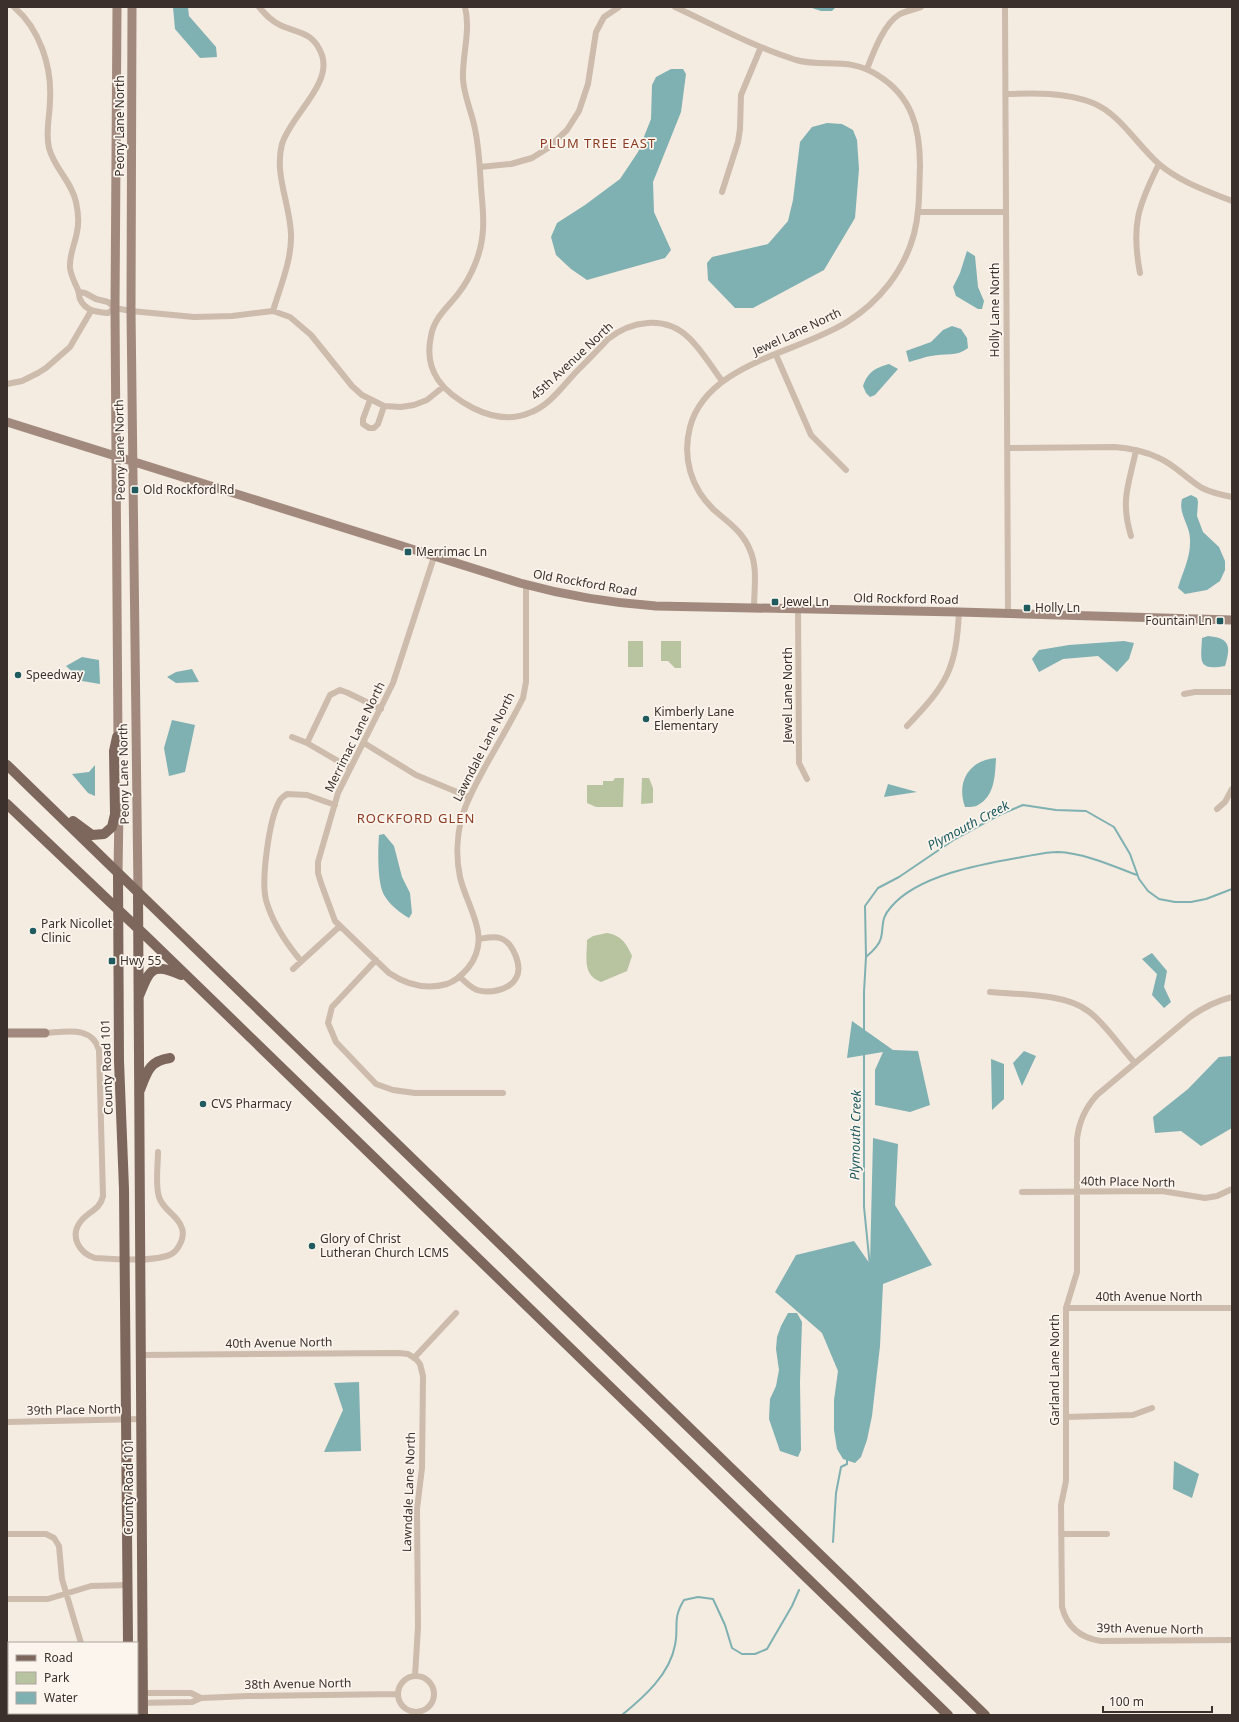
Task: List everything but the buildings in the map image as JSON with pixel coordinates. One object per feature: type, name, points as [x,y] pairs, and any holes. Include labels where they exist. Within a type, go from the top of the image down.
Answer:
[{"type":"main road","name":"Peony Lane North","points":[[117,7],[115,308],[117,457],[117,737],[119,815],[118,874]]},
{"type":"main road","name":"Peony Lane North","points":[[132,7],[132,462],[138,892]]},
{"type":"main road","name":"Old Rockford Road","points":[[7,422],[526,585],[596,600],[626,604],[798,610],[1008,613],[1232,620]]},
{"type":"main road","points":[[10,769],[92,836],[100,836],[112,827],[115,814],[114,751],[117,737]]},
{"type":"main road","points":[[10,769],[985,1715]]},
{"type":"main road","points":[[7,804],[137,928],[948,1715]]},
{"type":"main road","name":"County Road 101","points":[[118,874],[119,1061],[125,1259],[128,1642]]},
{"type":"main road","name":"County Road 101","points":[[138,892],[137,1002],[141,1419],[140,1703],[143,1715]]},
{"type":"main road","points":[[137,1002],[146,978],[150,972],[155,969],[166,968],[189,979]]},
{"type":"main road","points":[[7,1033],[45,1033]]},
{"type":"main road","points":[[138,1094],[152,1064],[161,1059],[170,1058]]},
{"type":"street","points":[[14,7],[20,12],[41,44],[47,62],[50,81],[47,134],[49,148],[54,162],[71,187],[76,201],[78,216],[77,231],[70,258],[70,269],[79,292],[80,300],[91,311],[108,313],[115,308]]},
{"type":"street","points":[[259,7],[269,18],[280,25],[303,32],[312,38],[322,57],[324,68],[319,83],[292,123],[285,135],[282,146],[280,169],[291,234],[288,258],[274,311]]},
{"type":"street","points":[[79,292],[108,302],[115,308],[131,311],[194,317],[232,316],[274,311],[290,317],[302,325],[352,386],[370,400],[384,406],[401,407],[414,405],[427,400],[443,387],[432,368],[429,346],[434,324],[440,314],[458,294],[475,265],[483,230],[480,167],[475,128],[468,107],[463,80],[468,32],[465,7]]},
{"type":"street","points":[[480,167],[511,164],[532,158],[548,148],[567,130],[579,111],[588,84],[596,32],[604,17],[619,7]]},
{"type":"street","name":"Jewel Lane North","points":[[675,7],[761,47],[799,61],[840,63],[866,69],[888,82],[899,93],[914,120],[918,134],[920,150],[918,212],[914,234],[902,263],[888,285],[876,300],[846,323],[776,354],[722,381],[705,398],[696,412],[690,426],[688,458],[690,472],[695,486],[703,498],[735,527],[744,538],[750,550],[754,564],[754,608]]},
{"type":"street","points":[[866,69],[875,47],[885,30],[899,15],[921,7]]},
{"type":"street","name":"Holly Lane North","points":[[1005,7],[1008,613]]},
{"type":"street","points":[[722,192],[738,142],[741,96],[761,47]]},
{"type":"street","points":[[1006,94],[1065,96],[1094,103],[1111,114],[1159,164],[1177,177],[1206,191],[1232,201]]},
{"type":"street","points":[[1140,273],[1135,235],[1138,213],[1144,193],[1159,164]]},
{"type":"street","points":[[918,212],[1006,212]]},
{"type":"street","points":[[7,384],[22,381],[38,374],[46,368],[70,347],[91,311]]},
{"type":"street","name":"45th Avenue North","points":[[443,387],[451,395],[461,401],[492,416],[517,417],[529,413],[550,400],[608,339],[618,331],[641,322],[654,322],[677,329],[687,336],[722,381]]},
{"type":"street","points":[[776,354],[811,435],[846,470]]},
{"type":"street","points":[[370,400],[363,419],[364,424],[369,428],[374,428],[378,424],[384,406]]},
{"type":"street","points":[[1007,448],[1114,447],[1136,450],[1160,458],[1203,488],[1232,497]]},
{"type":"street","points":[[1131,536],[1125,507],[1126,492],[1136,450]]},
{"type":"street","name":"Merrimac Lane North","points":[[376,960],[340,926],[331,910],[318,873],[320,852],[338,793],[381,709],[397,673],[434,556]]},
{"type":"street","name":"Lawndale Lane North","points":[[376,960],[390,974],[412,985],[424,987],[441,986],[460,977],[472,963],[477,952],[479,939],[478,926],[461,882],[458,857],[461,820],[469,798],[523,698],[526,682],[526,585]]},
{"type":"street","name":"Jewel Lane North","points":[[798,610],[799,764],[807,779]]},
{"type":"street","points":[[907,726],[929,703],[946,678],[956,646],[959,612]]},
{"type":"street","points":[[307,743],[330,695],[340,690],[348,692],[381,709]]},
{"type":"street","points":[[1184,694],[1195,692],[1232,692]]},
{"type":"street","points":[[292,737],[307,743],[350,768]]},
{"type":"street","points":[[364,743],[416,775],[469,798]]},
{"type":"street","points":[[1217,809],[1225,802],[1232,789]]},
{"type":"street","points":[[300,961],[287,944],[266,899],[264,882],[268,841],[279,800],[287,794],[307,795],[334,805]]},
{"type":"street","points":[[293,969],[340,926]]},
{"type":"street","points":[[460,977],[468,986],[478,990],[495,991],[508,986],[517,978],[518,967],[508,943],[500,938],[479,939]]},
{"type":"street","points":[[376,960],[332,1007],[328,1023],[336,1042],[376,1084],[393,1090],[416,1094],[503,1093]]},
{"type":"street","points":[[990,992],[1055,998],[1067,1000],[1078,1005],[1089,1011],[1097,1019],[1135,1063]]},
{"type":"street","name":"Garland Lane North","points":[[1072,1628],[1067,1621],[1062,1607],[1061,1505],[1066,1481],[1066,1308],[1077,1272],[1078,1127],[1082,1115],[1097,1095],[1204,1007],[1220,1000],[1232,997]]},
{"type":"street","name":"County Road 101","points":[[45,1033],[81,1032],[88,1034],[97,1044],[100,1056],[103,1196],[97,1208],[80,1221],[77,1227],[76,1239],[81,1250],[87,1255],[95,1258],[163,1258],[172,1254],[178,1249],[182,1239],[182,1227],[163,1205],[159,1197],[158,1152]]},
{"type":"street","name":"40th Place North","points":[[1022,1192],[1162,1191],[1205,1198],[1217,1196],[1232,1189]]},
{"type":"street","name":"40th Avenue North","points":[[1066,1308],[1232,1308]]},
{"type":"street","points":[[415,1359],[456,1313]]},
{"type":"street","name":"40th Avenue North","points":[[140,1355],[399,1352],[408,1354],[415,1359]]},
{"type":"street","name":"Lawndale Lane North","points":[[415,1359],[420,1364],[423,1376],[423,1450],[417,1509],[418,1627],[415,1676]]},
{"type":"street","points":[[1066,1417],[1133,1415],[1152,1408]]},
{"type":"street","name":"39th Place North","points":[[7,1422],[141,1419]]},
{"type":"street","points":[[7,1534],[46,1534],[54,1538],[59,1546],[60,1571],[81,1642]]},
{"type":"street","points":[[1061,1534],[1107,1534]]},
{"type":"street","points":[[7,1599],[41,1600],[91,1586],[128,1585]]},
{"type":"street","name":"39th Avenue North","points":[[1072,1628],[1085,1638],[1101,1641],[1232,1640]]},
{"type":"street","points":[[415,1676],[422,1677],[433,1685],[434,1695],[433,1702],[429,1707],[418,1714],[402,1707],[396,1694],[397,1688],[401,1682],[408,1677],[415,1676]]},
{"type":"street","name":"38th Avenue North","points":[[140,1693],[191,1693],[201,1698]]},
{"type":"street","name":"38th Avenue North","points":[[140,1703],[192,1702],[201,1698],[396,1694]]},
{"type":"green space","points":[[628,641],[643,641],[643,667],[628,667]]},
{"type":"green space","points":[[661,641],[681,641],[681,668],[675,668],[668,661],[661,661]]},
{"type":"green space","points":[[615,778],[624,778],[623,807],[596,807],[587,803],[587,785],[603,785],[603,781],[613,781]]},
{"type":"green space","points":[[642,778],[649,778],[653,788],[653,803],[641,804]]},
{"type":"green space","points":[[607,933],[620,938],[632,956],[627,971],[601,982],[595,979],[588,970],[586,959],[587,940],[593,936]]},
{"type":"water","points":[[173,7],[188,7],[189,16],[216,47],[217,57],[200,58],[175,29]]},
{"type":"water","points":[[809,7],[836,7],[832,11],[821,11]]},
{"type":"water","points":[[671,69],[683,69],[686,74],[681,112],[653,182],[654,212],[671,250],[665,258],[587,280],[571,269],[556,255],[551,237],[557,223],[585,205],[620,179],[638,152],[651,119],[652,85],[656,77]]},
{"type":"water","points":[[827,123],[842,124],[853,130],[857,140],[859,169],[855,218],[824,270],[753,308],[735,308],[708,280],[707,263],[712,257],[768,244],[788,221],[793,200],[800,142],[812,127]]},
{"type":"water","points":[[967,251],[975,256],[978,287],[984,301],[982,309],[978,309],[956,296],[953,287],[960,273]]},
{"type":"water","points":[[952,326],[961,329],[967,338],[968,348],[955,354],[928,356],[909,362],[906,351],[931,342],[943,330]]},
{"type":"water","points":[[889,364],[898,369],[875,395],[870,397],[866,393],[863,386],[867,377],[876,369]]},
{"type":"water","points":[[1191,495],[1197,498],[1197,516],[1203,532],[1219,547],[1225,561],[1225,570],[1220,581],[1207,590],[1185,594],[1178,588],[1188,558],[1190,539],[1181,504],[1182,499]]},
{"type":"water","points":[[1208,636],[1221,639],[1227,644],[1228,653],[1225,666],[1209,667],[1203,662],[1201,658],[1202,638]]},
{"type":"water","points":[[1124,641],[1134,643],[1129,659],[1117,672],[1098,656],[1063,659],[1039,672],[1032,659],[1039,650],[1069,645]]},
{"type":"water","points":[[82,657],[99,660],[100,684],[82,681],[66,666]]},
{"type":"water","points":[[192,669],[199,682],[176,683],[167,677],[176,672]]},
{"type":"water","points":[[172,720],[195,725],[185,772],[169,776],[164,748]]},
{"type":"water","points":[[996,758],[993,784],[988,796],[977,806],[965,807],[962,789],[967,774],[978,763]]},
{"type":"water","points":[[95,765],[95,796],[88,793],[72,774],[89,772]]},
{"type":"water","points":[[888,784],[917,792],[884,797]]},
{"type":"water","points":[[384,834],[394,846],[402,877],[410,893],[412,913],[409,918],[392,905],[382,890],[378,865],[379,835]]},
{"type":"water","points":[[1152,953],[1167,971],[1164,987],[1171,1002],[1164,1008],[1152,995],[1157,974],[1142,959]]},
{"type":"water","points":[[852,1021],[893,1050],[918,1051],[930,1105],[910,1112],[875,1105],[875,1070],[883,1052],[847,1058]]},
{"type":"water","points":[[1024,1051],[1036,1056],[1022,1086],[1013,1063]]},
{"type":"water","points":[[1232,1056],[1232,1128],[1201,1146],[1181,1131],[1155,1133],[1153,1117],[1188,1089],[1219,1057]]},
{"type":"water","points":[[991,1059],[1004,1064],[1004,1099],[992,1110]]},
{"type":"water","points":[[873,1138],[898,1144],[895,1205],[932,1265],[883,1284],[880,1346],[872,1416],[867,1440],[861,1457],[855,1463],[843,1459],[837,1449],[834,1430],[834,1400],[838,1371],[822,1333],[775,1292],[796,1255],[854,1241],[870,1264]]},
{"type":"water","points":[[788,1313],[797,1313],[802,1322],[800,1382],[801,1450],[798,1457],[780,1451],[769,1419],[770,1399],[776,1386],[779,1370],[776,1349],[777,1337]]},
{"type":"water","points":[[359,1382],[361,1451],[324,1452],[343,1410],[334,1383]]},
{"type":"water","points":[[1174,1461],[1199,1474],[1192,1498],[1173,1489]]},
{"type":"waterway","name":"Plymouth Creek","points":[[864,1031],[866,957],[865,906],[878,888],[899,877],[955,839],[999,815],[1023,805],[1056,810],[1086,811],[1114,827],[1130,854],[1139,879],[1148,891],[1159,899],[1175,902],[1191,902],[1206,899],[1232,889]]},
{"type":"waterway","name":"Plymouth Creek","points":[[866,957],[879,944],[885,915],[903,896],[934,879],[970,867],[1044,853],[1058,852],[1088,857],[1137,875]]},
{"type":"waterway","name":"Plymouth Creek","points":[[864,1054],[864,1207],[870,1267]]},
{"type":"waterway","name":"Plymouth Creek","points":[[833,1542],[836,1493],[841,1467],[847,1464],[847,1457]]},
{"type":"waterway","name":"Plymouth Creek","points":[[622,1715],[647,1693],[668,1666],[675,1645],[678,1613],[684,1600],[698,1597],[713,1599],[725,1625],[732,1648],[742,1654],[755,1654],[767,1649],[792,1606],[799,1590]]},
{"type":"place","name":"Old Rockford Rd","points":[[135,490]]},
{"type":"place","name":"Merrimac Ln","points":[[408,552]]},
{"type":"place","name":"Jewel Ln","points":[[775,602]]},
{"type":"place","name":"Holly Ln","points":[[1027,608]]},
{"type":"place","name":"Fountain Ln","points":[[1220,621]]},
{"type":"place","name":"Speedway","points":[[18,675]]},
{"type":"place","name":"Kimberly Lane Elementary","points":[[646,719]]},
{"type":"place","name":"Park Nicollet Clinic","points":[[33,931]]},
{"type":"place","name":"Hwy 55","points":[[112,961]]},
{"type":"place","name":"CVS Pharmacy","points":[[203,1104]]},
{"type":"place","name":"Glory of Christ Lutheran Church LCMS","points":[[312,1246]]},
{"type":"district","name":"PLUM TREE EAST","points":[[598,143]]},
{"type":"district","name":"ROCKFORD GLEN","points":[[416,818]]}]
